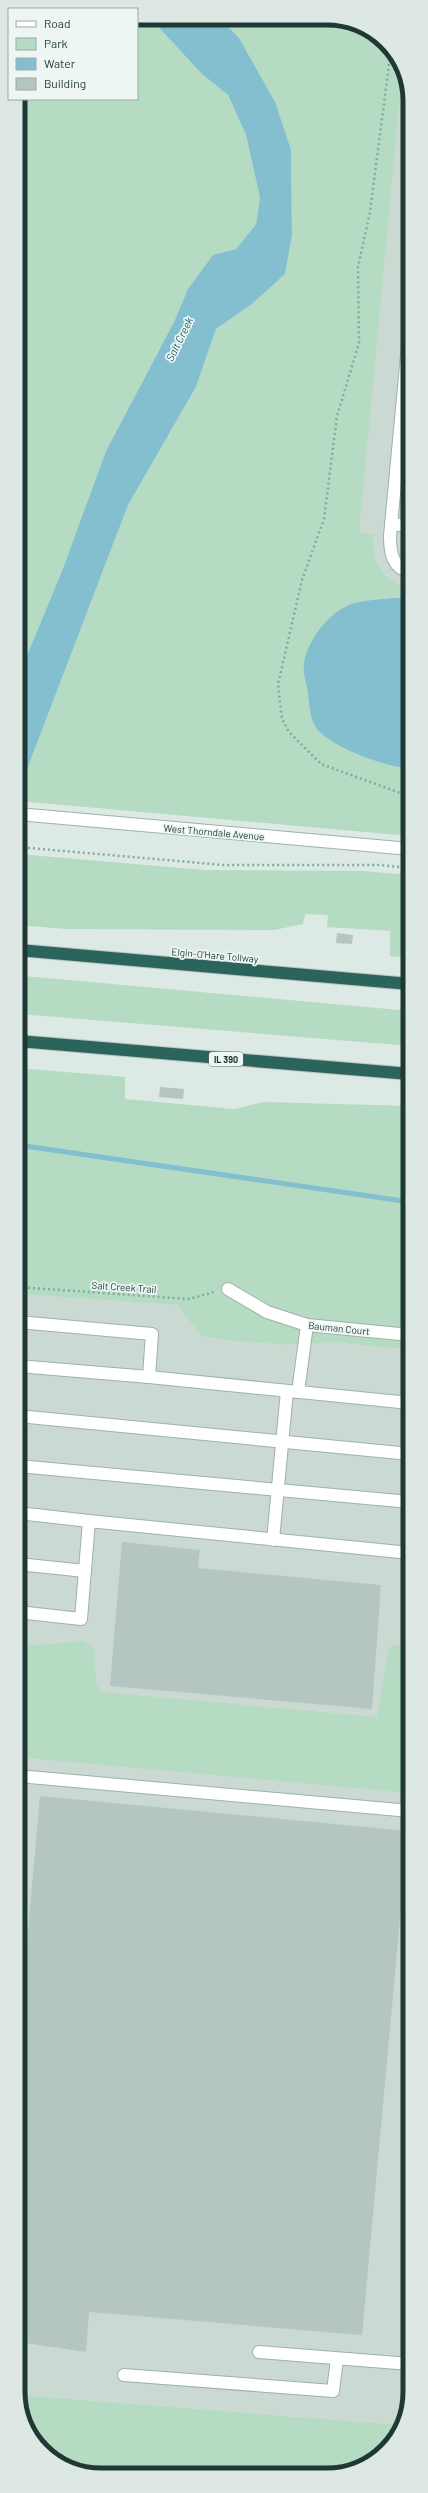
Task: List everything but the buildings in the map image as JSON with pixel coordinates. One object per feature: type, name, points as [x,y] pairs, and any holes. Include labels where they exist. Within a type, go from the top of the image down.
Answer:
[{"type":"highway","name":"Elgin-O'Hare Tollway","points":[[25,951],[403,983]]},
{"type":"highway","name":"IL 390","points":[[25,1042],[403,1073]]},
{"type":"street","points":[[403,398],[391,524],[392,556],[400,567],[403,568]]},
{"type":"street","points":[[396,472],[403,472]]},
{"type":"street","points":[[391,524],[403,525]]},
{"type":"street","name":"West Thorndale Avenue","points":[[25,815],[403,848]]},
{"type":"street","name":"Bauman Court","points":[[228,1289],[267,1312],[307,1325],[403,1334]]},
{"type":"street","points":[[25,1323],[152,1334],[149,1377]]},
{"type":"street","points":[[273,1540],[282,1442],[307,1325]]},
{"type":"street","points":[[25,1367],[149,1377],[403,1402]]},
{"type":"street","points":[[25,1417],[403,1453]]},
{"type":"street","points":[[25,1467],[403,1501]]},
{"type":"street","points":[[25,1514],[403,1552]]},
{"type":"street","points":[[25,1613],[81,1620],[89,1521]]},
{"type":"street","points":[[25,1565],[85,1571]]},
{"type":"street","points":[[25,1777],[403,1810]]},
{"type":"street","points":[[259,2352],[403,2364]]},
{"type":"street","points":[[124,2375],[333,2391],[337,2359]]},
{"type":"path","points":[[390,59],[370,212],[358,268],[359,343],[338,416],[324,520],[302,580],[278,684],[282,719],[289,732],[321,764],[403,794]]},
{"type":"path","points":[[25,848],[223,865],[379,865],[403,867]]},
{"type":"path","name":"Salt Creek Trail","points":[[25,1287],[189,1299],[228,1289]]},
{"type":"shaded area","points":[[401,86],[403,96],[403,587],[397,586],[380,570],[374,558],[374,535],[358,533]]},
{"type":"shaded area","points":[[25,1294],[177,1305],[201,1336],[233,1341],[285,1345],[332,1342],[403,1349],[403,2397],[402,2407],[395,2424],[25,2396]]},
{"type":"green space","points":[[138,25],[157,25],[202,74],[228,95],[246,135],[260,198],[256,224],[236,249],[213,255],[188,289],[174,322],[106,451],[62,571],[25,660],[25,100],[138,100]]},
{"type":"green space","points":[[227,25],[327,25],[347,28],[361,33],[384,51],[393,63],[400,81],[401,86],[359,532],[374,535],[375,554],[381,569],[386,576],[403,586],[403,835],[25,802],[25,775],[128,505],[196,387],[216,329],[252,304],[285,274],[292,236],[291,150],[239,38]]},
{"type":"green space","points":[[25,855],[205,870],[363,871],[403,874],[403,957],[390,956],[390,931],[327,927],[328,915],[305,914],[303,924],[274,930],[66,929],[25,926]]},
{"type":"green space","points":[[25,976],[403,1010],[403,1045],[25,1014]]},
{"type":"green space","points":[[25,1069],[125,1077],[125,1099],[234,1109],[264,1102],[403,1106],[403,1349],[332,1342],[285,1345],[233,1341],[201,1336],[177,1305],[25,1294]]},
{"type":"green space","points":[[83,1641],[94,1649],[96,1683],[100,1692],[377,1717],[389,1647],[403,1643],[403,1792],[25,1758],[25,1646]]},
{"type":"green space","points":[[25,2396],[395,2424],[381,2446],[365,2458],[342,2467],[96,2468],[76,2464],[63,2458],[47,2446],[35,2430],[31,2421],[26,2407]]},
{"type":"water","name":"Salt Creek","points":[[157,25],[227,25],[239,38],[275,102],[291,150],[292,236],[285,274],[252,304],[216,329],[196,387],[128,505],[25,775],[25,660],[62,571],[106,451],[174,322],[188,289],[213,255],[236,249],[256,224],[260,198],[246,135],[228,95],[202,74]]},
{"type":"water","points":[[403,598],[403,767],[374,760],[334,743],[317,729],[312,719],[304,675],[304,664],[310,645],[328,619],[348,605],[367,601]]},
{"type":"waterway","points":[[25,1146],[403,1201]]}]
